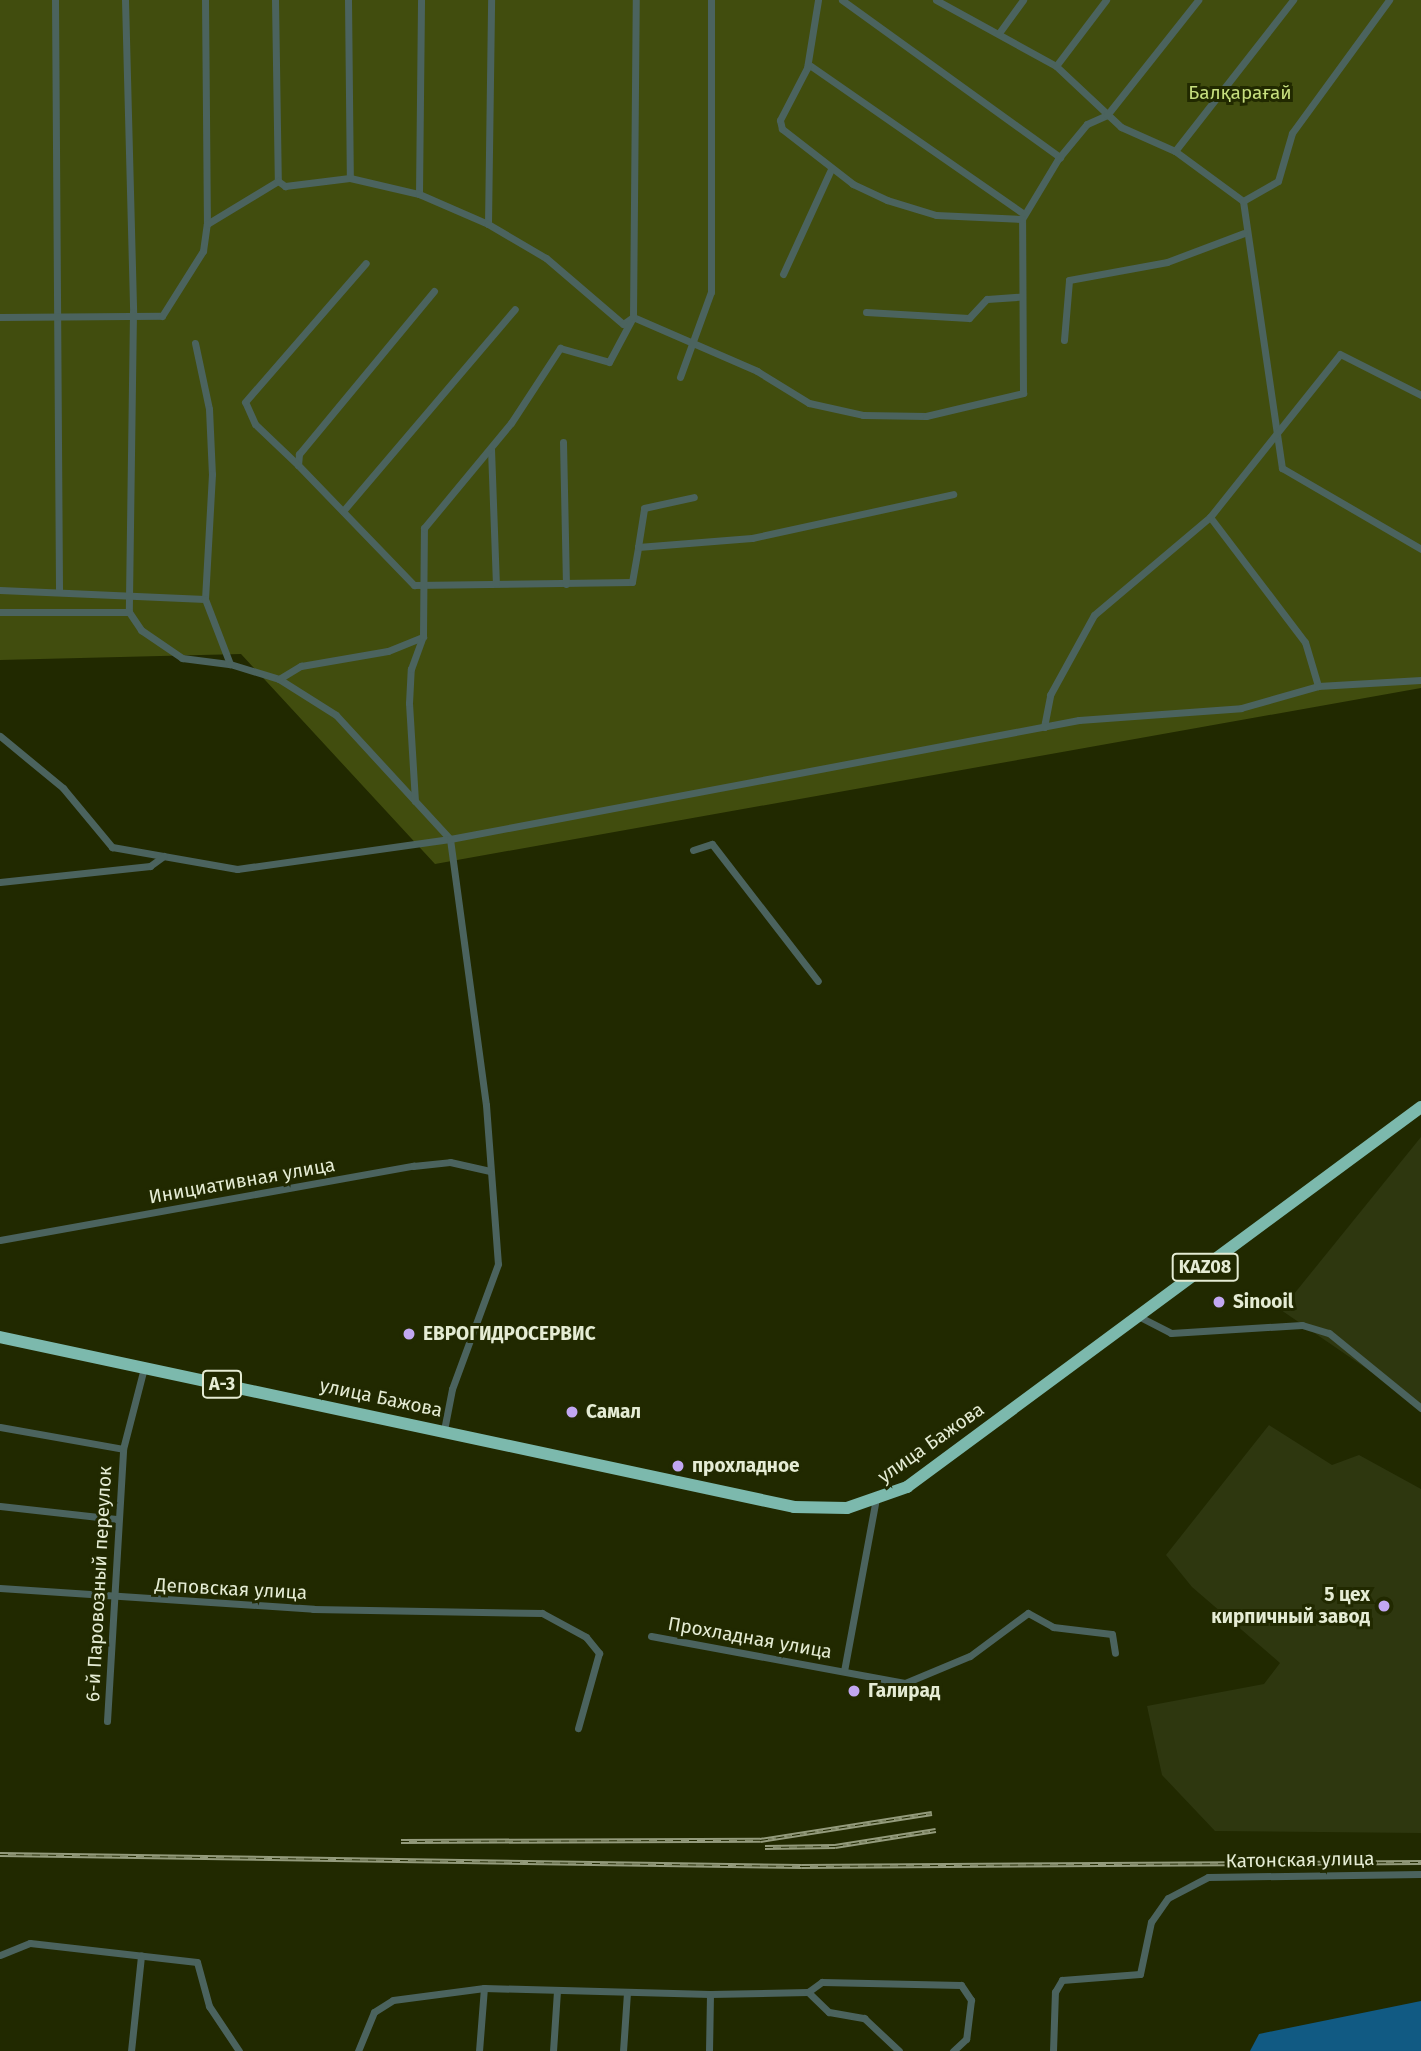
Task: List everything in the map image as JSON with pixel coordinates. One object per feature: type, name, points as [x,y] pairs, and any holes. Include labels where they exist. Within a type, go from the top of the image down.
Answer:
[{"type":"highway","name":"улица Бажова","points":[[0,1337],[794,1507],[876,1503],[907,1487],[1421,1107]]},
{"type":"street","points":[[54,0],[60,316],[59,590]]},
{"type":"street","points":[[125,0],[134,312],[129,612],[141,630],[182,657],[230,664],[279,679],[336,715],[450,839],[459,869],[498,1264],[452,1389],[444,1430]]},
{"type":"street","points":[[0,317],[134,312],[162,316],[203,251],[207,224],[205,0]]},
{"type":"street","points":[[275,0],[278,181]]},
{"type":"street","points":[[348,0],[350,178]]},
{"type":"street","points":[[419,194],[421,0]]},
{"type":"street","points":[[488,223],[491,0]]},
{"type":"street","points":[[415,801],[409,703],[411,669],[423,636],[425,528],[491,449],[560,348],[608,362],[633,317],[636,0]]},
{"type":"street","points":[[680,377],[695,345],[711,292],[712,0]]},
{"type":"street","points":[[818,0],[808,64],[780,120],[782,129],[831,169],[887,200],[936,215],[1022,216]]},
{"type":"street","points":[[842,0],[1060,157]]},
{"type":"street","points":[[936,0],[1056,66],[1107,115],[1175,151],[1243,201]]},
{"type":"street","points":[[999,33],[1023,0]]},
{"type":"street","points":[[1056,66],[1105,0]]},
{"type":"street","points":[[633,317],[757,370],[809,402],[863,415],[926,416],[1023,393],[1019,297],[1022,216],[1060,157],[1087,124],[1107,115],[1198,0]]},
{"type":"street","points":[[1175,151],[1293,0]]},
{"type":"street","points":[[1243,201],[1278,181],[1292,133],[1388,0]]},
{"type":"street","points":[[808,64],[1022,216]]},
{"type":"street","points":[[783,274],[831,169]]},
{"type":"street","points":[[278,181],[285,186],[350,178],[419,194],[488,223],[546,258],[623,324],[633,317]]},
{"type":"street","points":[[207,224],[278,181]]},
{"type":"street","points":[[1243,201],[1244,233],[1273,433],[1282,468],[1421,549]]},
{"type":"street","points":[[1064,340],[1069,279],[1167,262],[1244,233]]},
{"type":"street","points":[[366,263],[245,402],[255,424],[342,511],[405,580],[423,586],[632,582],[644,508],[694,497]]},
{"type":"street","points":[[298,466],[299,454],[434,291]]},
{"type":"street","points":[[866,312],[969,318],[986,299],[1019,297]]},
{"type":"street","points":[[342,511],[515,309]]},
{"type":"street","points":[[195,344],[211,448],[205,598],[230,664]]},
{"type":"street","points":[[1044,727],[1050,695],[1094,615],[1210,517],[1273,433],[1340,354],[1421,394]]},
{"type":"street","points":[[563,442],[566,584]]},
{"type":"street","points":[[491,449],[496,583]]},
{"type":"street","points":[[638,547],[752,538],[953,494]]},
{"type":"street","points":[[1210,517],[1305,642],[1318,686]]},
{"type":"street","points":[[0,590],[59,590],[205,598]]},
{"type":"street","points":[[0,612],[129,612]]},
{"type":"street","points":[[279,679],[301,666],[388,651],[423,636]]},
{"type":"street","points":[[0,736],[63,788],[112,847],[237,869],[450,839],[1044,727],[1241,708],[1318,686],[1421,680]]},
{"type":"street","points":[[693,850],[712,844],[818,981]]},
{"type":"street","points":[[0,882],[149,866],[164,856]]},
{"type":"street","name":"Инициативная улица","points":[[0,1240],[413,1166],[450,1162],[490,1171]]},
{"type":"street","points":[[1138,1316],[1171,1333],[1301,1325],[1329,1334],[1421,1408]]},
{"type":"street","name":"6-й Паровозный переулок","points":[[107,1721],[116,1519],[123,1449],[144,1368]]},
{"type":"street","points":[[0,1427],[123,1449]]},
{"type":"street","name":"Прохладная улица","points":[[844,1671],[876,1503]]},
{"type":"street","points":[[0,1506],[116,1519]]},
{"type":"street","name":"Деповская улица","points":[[0,1588],[113,1599],[542,1613],[559,1619],[598,1653],[578,1728]]},
{"type":"street","name":"Прохладная улица","points":[[651,1636],[905,1682],[970,1657],[1028,1613],[1053,1627],[1112,1634],[1115,1653]]},
{"type":"street","name":"Катонская улица","points":[[1053,2051],[1055,1992],[1062,1980],[1140,1974],[1151,1922],[1162,1906],[1208,1877],[1421,1874]]},
{"type":"street","points":[[0,1955],[30,1943],[197,1962],[209,2006],[239,2051]]},
{"type":"street","points":[[131,2051],[141,1956]]},
{"type":"street","points":[[358,2051],[374,2012],[393,2000],[484,1988],[627,1993],[808,1992],[822,1982],[961,1985],[971,2000],[966,2039],[953,2051]]},
{"type":"street","points":[[479,2051],[484,1988]]},
{"type":"street","points":[[553,2051],[557,1991]]},
{"type":"street","points":[[808,1992],[829,2012],[864,2018],[899,2051]]},
{"type":"street","points":[[623,2051],[627,1993]]},
{"type":"street","points":[[709,2051],[710,1994]]},
{"type":"shaded area","points":[[1421,1137],[1421,1406],[1281,1310]]},
{"type":"shaded area","points":[[1269,1425],[1332,1465],[1359,1455],[1421,1489],[1421,1833],[1215,1831],[1162,1775],[1147,1706],[1264,1684],[1280,1663],[1192,1587],[1166,1555]]},
{"type":"green space","name":"Балқарағай","points":[[0,0],[1421,0],[1421,688],[435,864],[241,654],[0,660]]},
{"type":"water","points":[[1421,2001],[1421,2051],[1250,2051],[1259,2034]]},
{"type":"railway","points":[[401,1841],[760,1840],[932,1813]]},
{"type":"railway","points":[[765,1847],[835,1846],[936,1830]]},
{"type":"railway","points":[[0,1854],[802,1866],[1421,1862]]},
{"type":"place","name":"Sinooil","points":[[1219,1302]]},
{"type":"place","name":"ЕВРОГИДРОСЕРВИС","points":[[409,1334]]},
{"type":"place","name":"Самал","points":[[572,1412]]},
{"type":"place","name":"прохладное","points":[[678,1466]]},
{"type":"place","name":"5 цех кирпичный завод","points":[[1384,1606]]},
{"type":"place","name":"Галирад","points":[[854,1691]]}]
